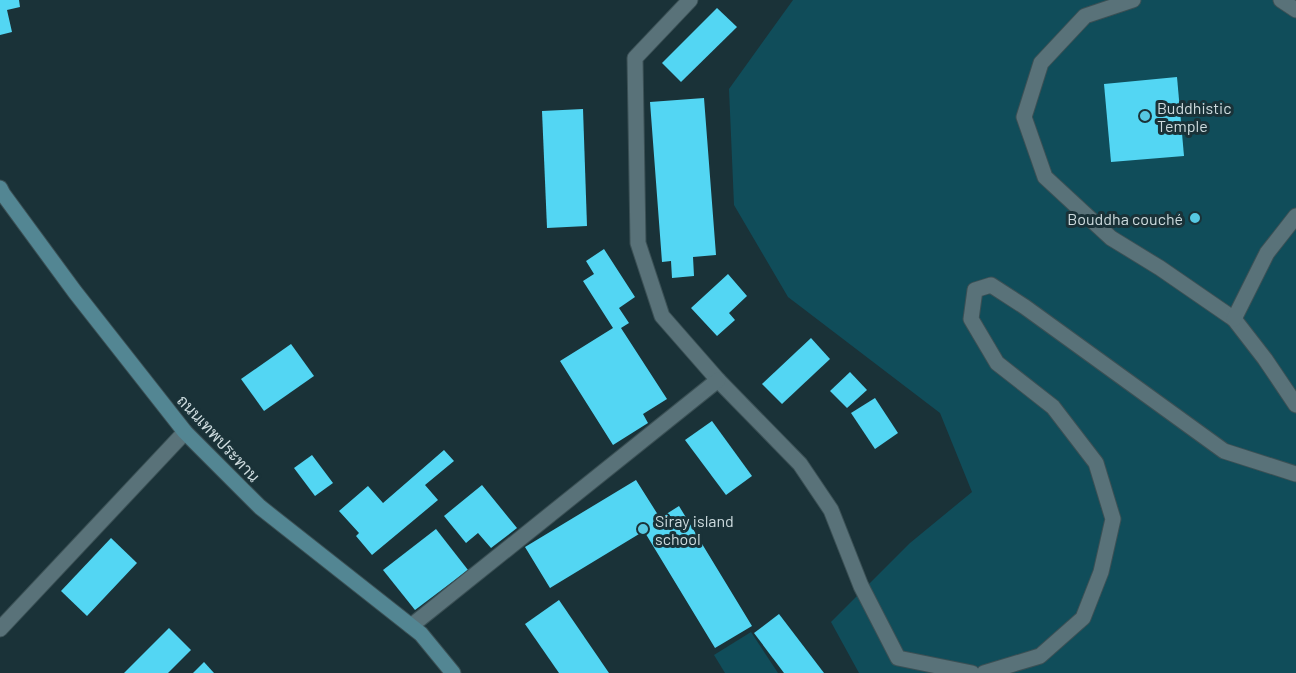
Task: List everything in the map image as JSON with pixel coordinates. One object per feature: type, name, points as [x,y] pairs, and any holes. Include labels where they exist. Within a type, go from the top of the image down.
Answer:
[{"type":"street","points":[[690,0],[635,58],[638,243],[662,316],[718,380],[800,464],[831,510],[861,586],[898,658],[972,673]]},
{"type":"street","points":[[1133,0],[1085,16],[1041,63],[1024,117],[1045,177],[1111,238],[1160,268],[1234,319],[1265,358],[1296,405]]},
{"type":"street","points":[[1281,0],[1296,10]]},
{"type":"street","name":"ถนนเทพประทาน","points":[[0,188],[75,292],[184,432],[260,507],[421,634],[453,673]]},
{"type":"street","points":[[1234,319],[1267,252],[1296,216]]},
{"type":"street","points":[[984,673],[1040,656],[1083,618],[1101,572],[1113,519],[1096,463],[1053,406],[997,363],[971,319],[975,290],[992,285],[1224,451],[1296,474]]},
{"type":"street","points":[[411,627],[718,380]]},
{"type":"street","points":[[0,629],[184,432]]},
{"type":"shaded area","points":[[793,0],[1296,0],[1296,673],[859,673],[831,622],[910,543],[972,492],[940,413],[788,297],[734,205],[729,89]]},
{"type":"shaded area","points":[[751,632],[778,673],[725,673],[714,655]]},
{"type":"building","points":[[0,0],[19,0],[20,7],[7,10],[12,32],[0,35]]},
{"type":"building","points":[[717,8],[737,27],[681,82],[662,63]]},
{"type":"building","points":[[1177,77],[1184,156],[1111,162],[1104,84]]},
{"type":"building","points":[[704,98],[716,255],[693,257],[694,276],[672,278],[671,261],[662,262],[650,102]]},
{"type":"building","points":[[583,109],[587,226],[547,228],[542,111]]},
{"type":"building","points":[[604,249],[635,297],[619,308],[629,323],[621,328],[667,399],[643,414],[648,423],[613,445],[560,361],[613,328],[583,281],[594,274],[586,261]]},
{"type":"building","points":[[728,274],[747,296],[729,313],[735,320],[717,336],[691,308]]},
{"type":"building","points":[[811,338],[830,359],[782,404],[762,384]]},
{"type":"building","points":[[291,344],[314,376],[264,411],[241,379]]},
{"type":"building","points":[[850,372],[867,390],[847,408],[830,391]]},
{"type":"building","points":[[875,398],[898,433],[875,449],[851,413]]},
{"type":"building","points":[[712,421],[752,476],[726,495],[685,440]]},
{"type":"building","points":[[444,450],[454,461],[425,485],[438,500],[372,555],[356,536],[359,533],[339,511],[368,486],[383,503]]},
{"type":"building","points":[[312,455],[333,483],[315,496],[294,468]]},
{"type":"building","points":[[636,480],[660,518],[679,506],[752,626],[715,648],[644,531],[550,588],[525,547]]},
{"type":"building","points":[[482,485],[517,528],[491,548],[478,533],[466,543],[444,516]]},
{"type":"building","points":[[436,529],[468,570],[415,610],[383,570]]},
{"type":"building","points":[[111,538],[137,563],[87,616],[61,591]]},
{"type":"building","points":[[559,600],[609,673],[559,673],[525,624]]},
{"type":"building","points":[[779,614],[824,673],[784,673],[754,633]]},
{"type":"building","points":[[169,628],[191,650],[168,673],[124,673]]},
{"type":"building","points":[[204,662],[214,673],[193,673]]},
{"type":"place","name":"Buddhistic Temple","points":[[1145,116]]},
{"type":"place","name":"Bouddha couché","points":[[1195,218]]},
{"type":"place","name":"Siray island school","points":[[643,529]]}]
